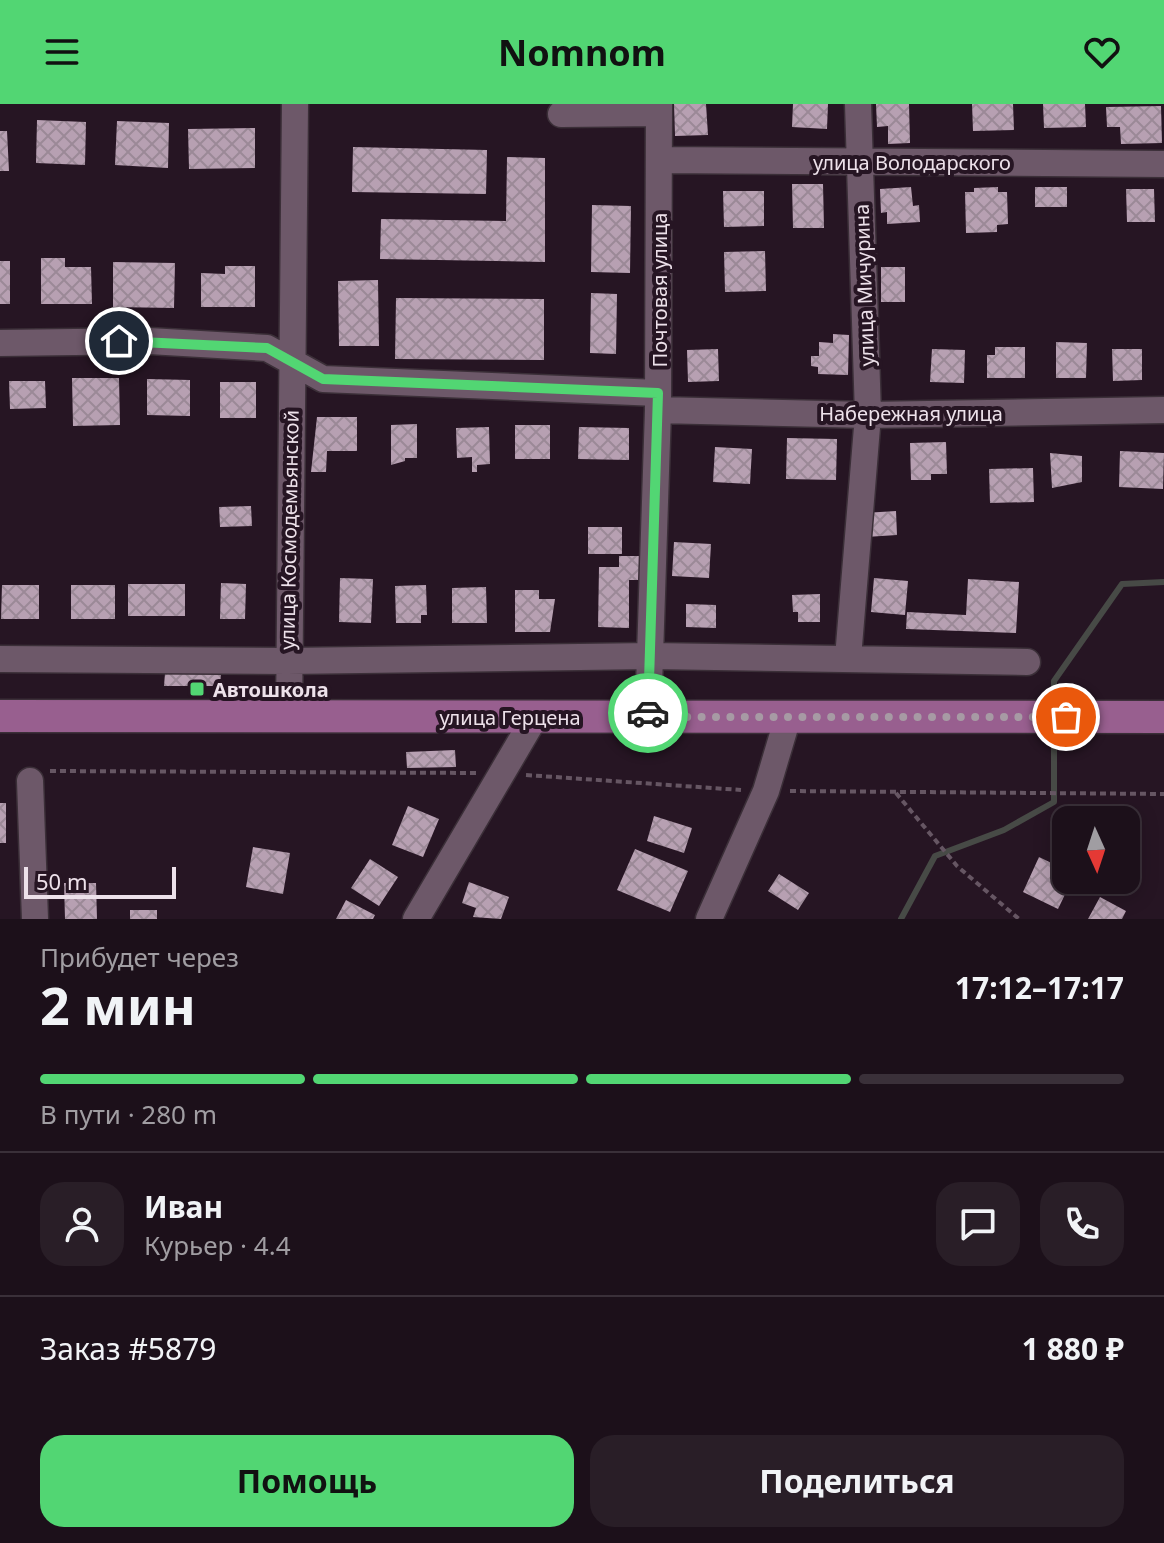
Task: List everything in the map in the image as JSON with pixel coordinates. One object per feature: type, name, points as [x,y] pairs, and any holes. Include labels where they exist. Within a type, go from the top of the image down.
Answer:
[{"type":"main road","name":"улица Герцена","points":[[0,716],[1164,717]]},
{"type":"street","name":"улица Космодемьянской","points":[[289,717],[287,661],[295,104]]},
{"type":"street","name":"улица Мичурина","points":[[848,658],[868,415],[858,104]]},
{"type":"street","points":[[561,114],[659,108]]},
{"type":"street","name":"Почтовая улица","points":[[648,717],[658,402],[659,108]]},
{"type":"street","name":"улица Володарского","points":[[659,160],[1164,164]]},
{"type":"street","name":"Набережная улица","points":[[0,343],[149,341],[267,348],[323,379],[868,415],[1164,410]]},
{"type":"street","points":[[0,659],[287,661],[651,656],[1027,662]]},
{"type":"street","points":[[416,919],[535,717]]},
{"type":"street","points":[[709,919],[766,791],[788,717]]},
{"type":"street","points":[[30,781],[35,919]]},
{"type":"path","points":[[894,791],[931,830],[957,866],[1019,919]]},
{"type":"path","points":[[1032,794],[1164,794]]},
{"type":"building","points":[[674,104],[706,104],[708,135],[675,136]]},
{"type":"building","points":[[793,104],[828,104],[827,129],[792,127]]},
{"type":"building","points":[[876,104],[909,104],[910,143],[888,144],[888,126],[877,127]]},
{"type":"building","points":[[972,104],[1013,104],[1014,130],[973,131]]},
{"type":"building","points":[[1043,104],[1085,104],[1086,127],[1044,128]]},
{"type":"building","points":[[1161,106],[1162,143],[1121,144],[1120,127],[1107,127],[1106,107]]},
{"type":"building","points":[[37,120],[86,122],[85,165],[36,163]]},
{"type":"building","points":[[117,121],[169,123],[168,168],[115,165]]},
{"type":"building","points":[[255,128],[255,168],[189,169],[188,129]]},
{"type":"building","points":[[0,131],[7,131],[9,171],[0,171]]},
{"type":"building","points":[[353,147],[487,150],[486,194],[352,192]]},
{"type":"building","points":[[507,157],[545,158],[545,262],[380,259],[381,219],[506,221]]},
{"type":"building","points":[[792,184],[823,184],[824,228],[793,228]]},
{"type":"building","points":[[911,187],[913,206],[919,205],[920,222],[887,224],[887,212],[881,213],[880,189]]},
{"type":"building","points":[[998,187],[998,192],[1007,192],[1008,224],[997,225],[997,232],[966,233],[965,192],[974,192],[974,188]]},
{"type":"building","points":[[1035,187],[1067,187],[1067,207],[1035,207]]},
{"type":"building","points":[[1126,189],[1154,189],[1155,222],[1127,222]]},
{"type":"building","points":[[723,191],[764,191],[764,226],[724,227]]},
{"type":"building","points":[[592,205],[631,206],[630,273],[591,272]]},
{"type":"building","points":[[765,251],[766,291],[725,292],[724,252]]},
{"type":"building","points":[[41,258],[65,258],[65,267],[91,267],[92,304],[41,304]]},
{"type":"building","points":[[0,261],[10,261],[10,304],[0,304]]},
{"type":"building","points":[[113,262],[175,263],[174,308],[113,307]]},
{"type":"building","points":[[225,266],[255,266],[255,307],[201,307],[201,273],[225,274]]},
{"type":"building","points":[[881,267],[905,267],[905,302],[881,302]]},
{"type":"building","points":[[378,280],[379,346],[339,346],[338,281]]},
{"type":"building","points":[[591,293],[617,294],[616,354],[590,353]]},
{"type":"building","points":[[396,298],[544,299],[544,360],[395,359]]},
{"type":"building","points":[[833,334],[849,335],[848,375],[818,374],[818,367],[811,366],[811,356],[819,356],[819,342],[833,343]]},
{"type":"building","points":[[1056,342],[1087,343],[1086,378],[1056,378]]},
{"type":"building","points":[[995,347],[1025,347],[1025,378],[987,378],[987,355],[995,355]]},
{"type":"building","points":[[718,349],[719,381],[688,382],[687,350]]},
{"type":"building","points":[[932,349],[965,350],[964,383],[930,382]]},
{"type":"building","points":[[1112,349],[1142,349],[1142,380],[1113,381]]},
{"type":"building","points":[[72,378],[119,378],[120,425],[73,426]]},
{"type":"building","points":[[147,379],[190,380],[190,416],[147,415]]},
{"type":"building","points":[[9,381],[45,381],[46,408],[10,409]]},
{"type":"building","points":[[220,382],[256,382],[256,418],[220,418]]},
{"type":"building","points":[[317,417],[357,417],[357,451],[327,451],[326,472],[311,472]]},
{"type":"building","points":[[417,424],[417,458],[405,458],[405,461],[391,465],[391,425]]},
{"type":"building","points":[[515,425],[550,425],[550,459],[515,459]]},
{"type":"building","points":[[489,427],[490,464],[477,465],[477,472],[472,472],[472,457],[457,458],[456,428]]},
{"type":"building","points":[[579,427],[629,428],[629,460],[578,459]]},
{"type":"building","points":[[787,438],[837,439],[836,480],[786,479]]},
{"type":"building","points":[[946,442],[947,474],[931,474],[931,480],[911,480],[910,443]]},
{"type":"building","points":[[715,447],[752,449],[750,484],[713,482]]},
{"type":"building","points":[[1120,451],[1164,453],[1163,489],[1119,487]]},
{"type":"building","points":[[1050,453],[1082,456],[1082,482],[1052,488]]},
{"type":"building","points":[[1033,468],[1034,502],[990,503],[989,469]]},
{"type":"building","points":[[251,506],[252,526],[220,527],[219,507]]},
{"type":"building","points":[[896,511],[897,535],[866,537],[864,513]]},
{"type":"building","points":[[588,527],[622,527],[622,554],[588,554]]},
{"type":"building","points":[[674,542],[711,544],[709,578],[672,576]]},
{"type":"building","points":[[619,556],[643,556],[643,580],[629,580],[629,628],[598,627],[599,567],[619,567]]},
{"type":"building","points":[[340,578],[373,579],[371,623],[339,622]]},
{"type":"building","points":[[874,578],[908,581],[905,615],[871,612]]},
{"type":"building","points":[[968,579],[1019,582],[1016,633],[906,629],[907,612],[966,615]]},
{"type":"building","points":[[221,583],[246,584],[245,619],[220,619]]},
{"type":"building","points":[[128,584],[185,584],[185,616],[128,616]]},
{"type":"building","points":[[2,585],[39,585],[39,619],[1,619]]},
{"type":"building","points":[[71,585],[115,585],[115,619],[71,619]]},
{"type":"building","points":[[426,585],[427,615],[421,615],[421,623],[396,623],[395,586]]},
{"type":"building","points":[[486,587],[487,623],[452,623],[452,588]]},
{"type":"building","points":[[515,590],[539,590],[539,599],[555,599],[550,632],[515,632]]},
{"type":"building","points":[[820,594],[820,622],[798,622],[798,612],[793,612],[792,595]]},
{"type":"building","points":[[686,604],[716,605],[716,628],[686,627]]},
{"type":"building","points":[[165,673],[221,674],[220,686],[164,686]]},
{"type":"building","points":[[455,750],[456,767],[407,768],[406,752]]},
{"type":"building","points":[[0,803],[6,803],[6,843],[0,843]]},
{"type":"building","points":[[408,806],[439,819],[423,857],[392,845]]},
{"type":"building","points":[[654,816],[692,828],[684,853],[647,841]]},
{"type":"building","points":[[253,847],[290,853],[283,894],[246,887]]},
{"type":"building","points":[[635,849],[688,871],[670,912],[617,890]]},
{"type":"building","points":[[1039,857],[1052,863],[1052,894],[1065,894],[1058,909],[1023,892]]},
{"type":"building","points":[[370,859],[398,877],[379,906],[351,888]]},
{"type":"building","points":[[779,874],[809,893],[798,910],[768,891]]},
{"type":"building","points":[[469,882],[509,897],[501,919],[473,917],[476,908],[462,903]]},
{"type":"building","points":[[64,883],[96,883],[97,919],[65,919]]},
{"type":"building","points":[[1100,897],[1126,911],[1122,919],[1088,919]]},
{"type":"building","points":[[346,900],[375,915],[373,919],[336,919]]},
{"type":"building","points":[[130,910],[157,910],[157,919],[130,919]]},
{"type":"waterway","points":[[1054,709],[1054,681],[1122,584],[1164,582]]},
{"type":"waterway","points":[[901,919],[935,856],[1004,830],[1054,802],[1054,728]]},
{"type":"way so far","points":[[648,713],[648,717],[1066,717]]},
{"type":"place","name":"Автошкола","points":[[197,689]]},
{"type":"route","points":[[119,341],[267,348],[323,379],[658,393],[648,713]]}]
